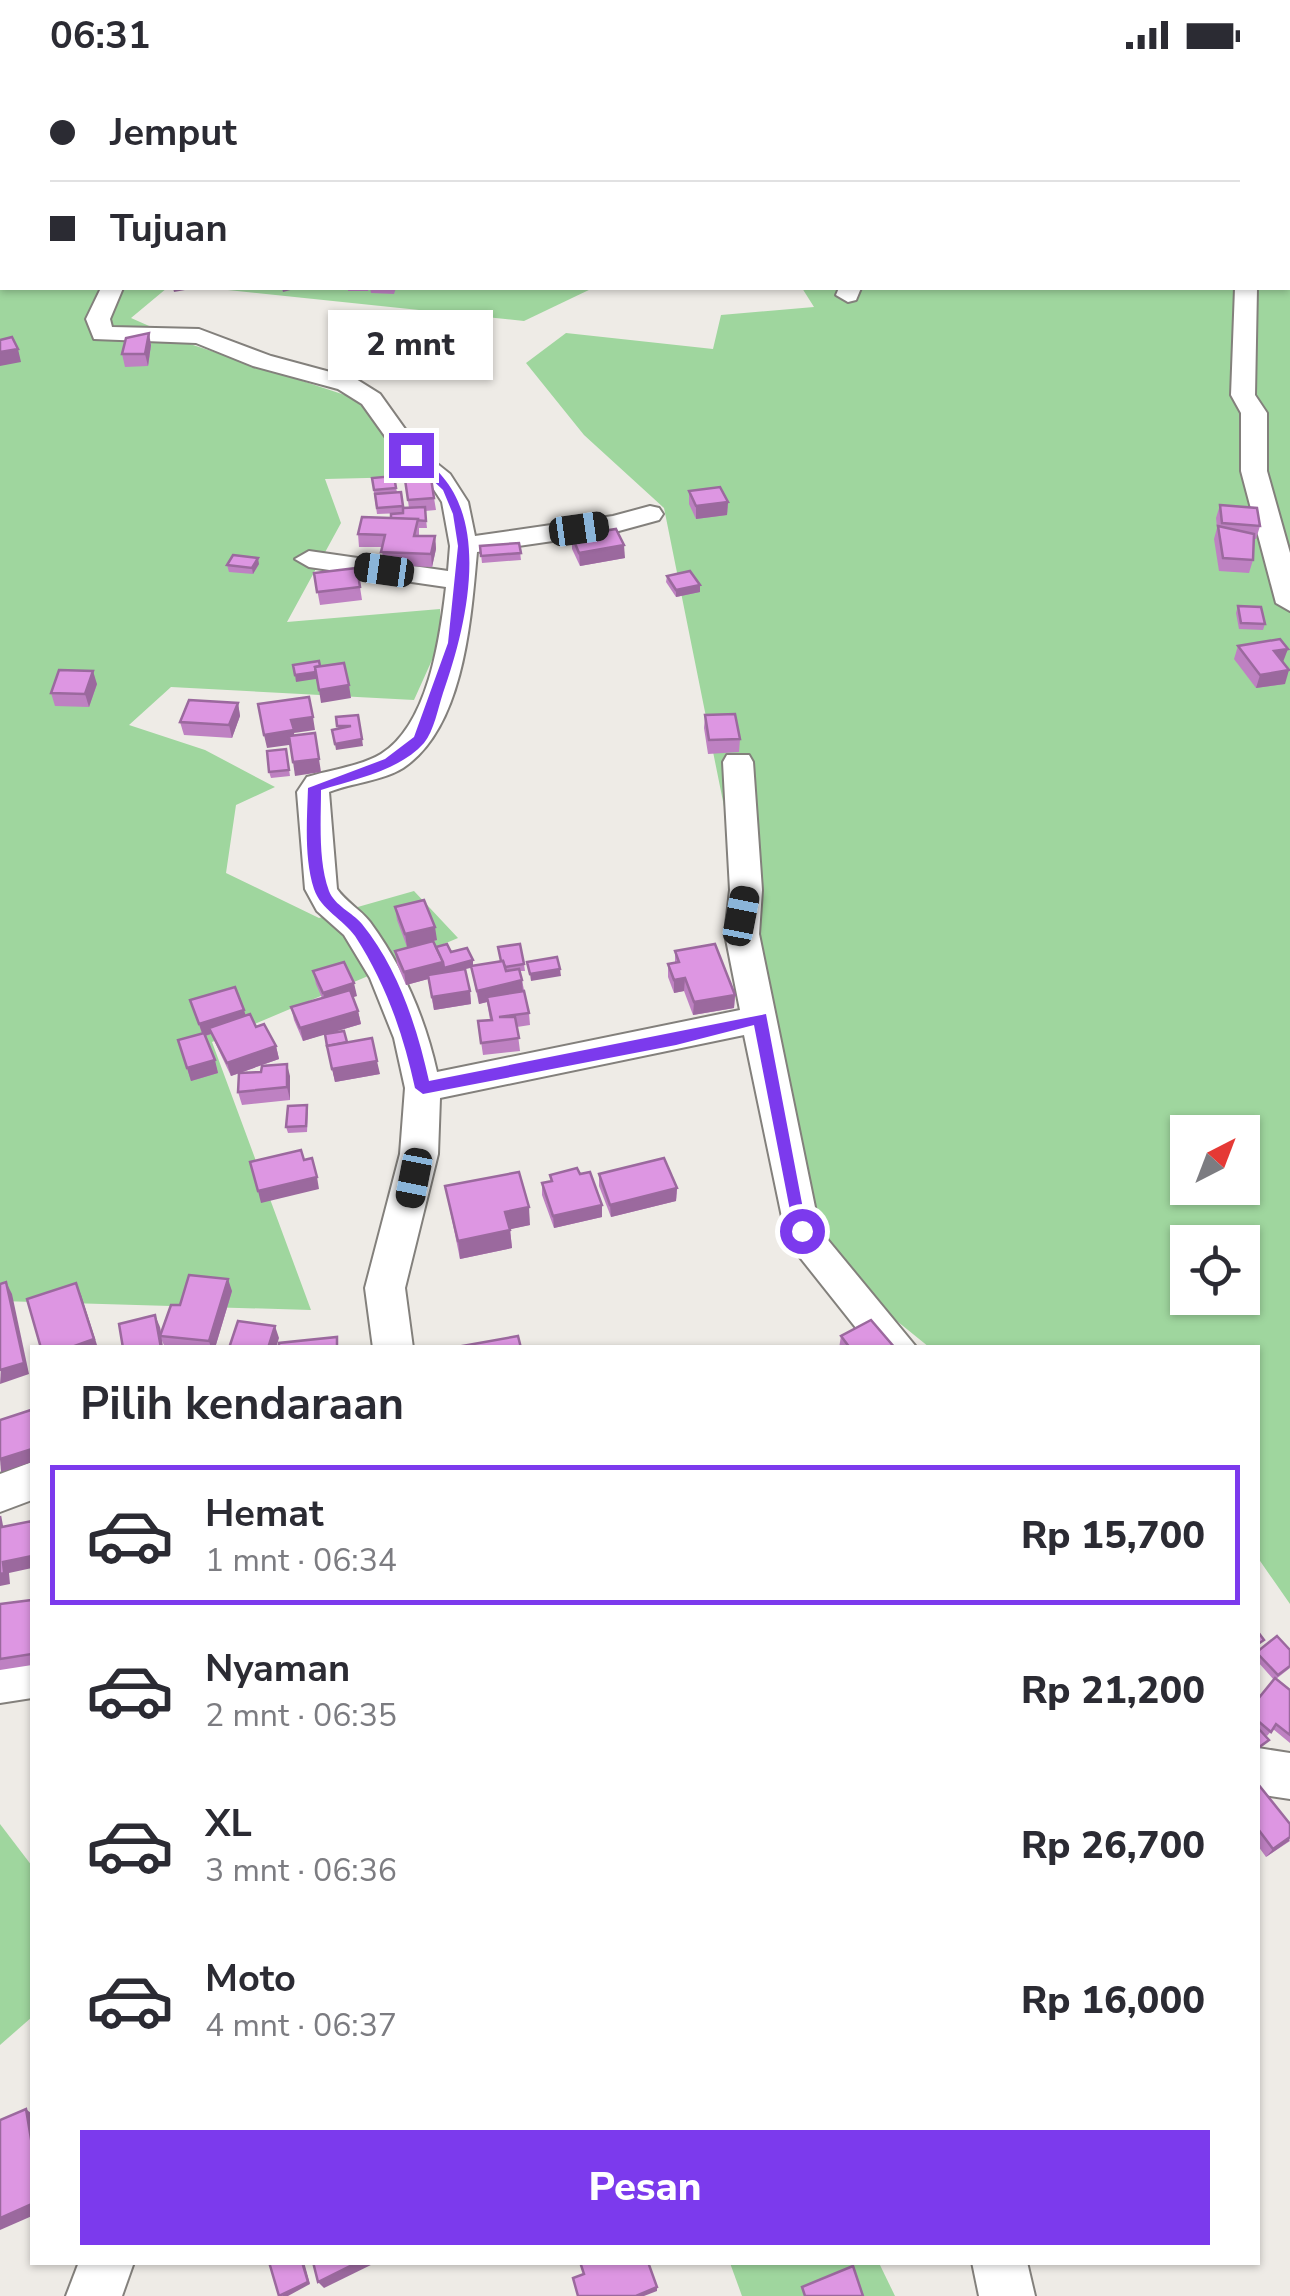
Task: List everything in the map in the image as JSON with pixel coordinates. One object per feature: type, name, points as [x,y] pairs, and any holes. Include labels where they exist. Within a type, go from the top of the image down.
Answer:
[{"type":"street","points":[[131,290],[106,298],[98,330],[102,334],[199,336],[262,361],[332,378],[360,390],[393,424],[411,455],[448,488],[464,546],[454,643],[420,739],[390,762],[318,784],[312,792],[321,889],[328,903],[356,927],[387,976],[412,1038],[423,1088],[419,1154],[385,1288],[393,1345]]},
{"type":"street","points":[[1246,290],[1243,395],[1254,413],[1254,470],[1290,603]]},
{"type":"street","points":[[464,546],[615,524],[650,514]]},
{"type":"street","points":[[309,559],[460,582]]},
{"type":"street","points":[[738,762],[746,890],[742,934],[802,1231],[895,1345]]},
{"type":"street","points":[[423,1088],[676,1039],[760,1018]]},
{"type":"street","points":[[0,1493],[30,1482]]},
{"type":"street","points":[[0,1681],[30,1676]]},
{"type":"street","points":[[1260,1771],[1290,1776]]},
{"type":"street","points":[[94,2296],[106,2265]]},
{"type":"street","points":[[999,2265],[1007,2296]]},
{"type":"green space","points":[[0,290],[165,290],[131,318],[190,344],[354,398],[384,429],[408,477],[325,479],[341,523],[287,622],[440,609],[441,640],[414,700],[171,687],[129,725],[205,750],[275,787],[236,805],[226,873],[319,918],[414,891],[458,938],[212,1042],[311,1310],[0,1301]]},
{"type":"green space","points":[[228,290],[589,290],[524,321]]},
{"type":"green space","points":[[803,290],[1290,290],[1290,1604],[1260,1561],[1260,1345],[927,1345],[814,1254],[664,508],[584,435],[526,363],[566,333],[713,349],[721,315],[814,307]]},
{"type":"green space","points":[[0,1824],[30,1863],[30,2019],[0,2045]]},
{"type":"green space","points":[[731,2265],[880,2265],[895,2296],[742,2296]]},
{"type":"building","points":[[149,333],[145,354],[122,354],[126,338]]},
{"type":"building","points":[[12,337],[18,349],[0,352],[0,340]]},
{"type":"building","points":[[430,471],[434,498],[408,500],[404,473]]},
{"type":"building","points":[[394,476],[396,488],[374,490],[372,478]]},
{"type":"building","points":[[720,487],[728,502],[696,506],[689,491]]},
{"type":"building","points":[[401,492],[403,506],[377,508],[375,494]]},
{"type":"building","points":[[1220,505],[1257,508],[1260,526],[1222,523]]},
{"type":"building","points":[[425,507],[426,521],[391,518],[391,514],[403,513],[403,508]]},
{"type":"building","points":[[362,517],[418,519],[414,536],[435,536],[431,554],[381,552],[385,535],[358,534]]},
{"type":"building","points":[[1218,526],[1254,534],[1253,560],[1223,558]]},
{"type":"building","points":[[616,529],[624,545],[579,553],[572,536]]},
{"type":"building","points":[[519,543],[521,553],[481,556],[480,546]]},
{"type":"building","points":[[233,555],[258,558],[252,568],[227,565]]},
{"type":"building","points":[[357,568],[360,587],[317,592],[314,573]]},
{"type":"building","points":[[690,571],[700,585],[676,590],[667,576]]},
{"type":"building","points":[[1238,606],[1261,607],[1265,624],[1241,623]]},
{"type":"building","points":[[1280,639],[1288,649],[1274,651],[1289,670],[1260,675],[1238,646]]},
{"type":"building","points":[[319,661],[316,672],[295,675],[293,665]]},
{"type":"building","points":[[344,663],[349,685],[319,690],[315,667]]},
{"type":"building","points":[[59,670],[93,671],[85,694],[51,693]]},
{"type":"building","points":[[309,697],[313,717],[291,720],[294,730],[264,735],[258,704]]},
{"type":"building","points":[[189,700],[238,703],[229,725],[180,722]]},
{"type":"building","points":[[735,714],[740,739],[709,740],[705,715]]},
{"type":"building","points":[[358,715],[362,739],[335,744],[332,730],[351,726],[337,726],[336,717]]},
{"type":"building","points":[[315,733],[319,759],[293,762],[289,736]]},
{"type":"building","points":[[286,749],[289,770],[269,772],[267,751]]},
{"type":"building","points":[[424,900],[435,927],[405,934],[395,907]]},
{"type":"building","points":[[433,941],[443,962],[404,972],[395,951]]},
{"type":"building","points":[[447,944],[451,952],[467,948],[473,960],[444,968],[436,947]]},
{"type":"building","points":[[520,944],[524,964],[505,967],[498,947]]},
{"type":"building","points":[[715,944],[735,995],[694,1002],[685,978],[674,980],[668,964],[679,962],[675,951]]},
{"type":"building","points":[[557,957],[560,969],[530,974],[527,962]]},
{"type":"building","points":[[503,961],[506,971],[519,969],[522,980],[477,991],[471,966]]},
{"type":"building","points":[[344,962],[354,983],[323,993],[313,971]]},
{"type":"building","points":[[465,969],[470,991],[432,997],[428,975]]},
{"type":"building","points":[[235,987],[244,1010],[199,1024],[190,1000]]},
{"type":"building","points":[[350,990],[358,1011],[300,1028],[291,1007]]},
{"type":"building","points":[[524,991],[529,1013],[499,1017],[515,1017],[519,1038],[481,1043],[478,1021],[492,1020],[487,997]]},
{"type":"building","points":[[250,1014],[256,1027],[264,1024],[276,1046],[227,1063],[209,1028]]},
{"type":"building","points":[[344,1031],[347,1042],[327,1046],[325,1034]]},
{"type":"building","points":[[204,1033],[215,1060],[187,1068],[178,1040]]},
{"type":"building","points":[[372,1038],[377,1061],[332,1069],[327,1046]]},
{"type":"building","points":[[287,1064],[287,1087],[238,1092],[239,1073],[261,1072],[262,1066]]},
{"type":"building","points":[[307,1105],[306,1126],[286,1127],[288,1106]]},
{"type":"building","points":[[301,1150],[304,1160],[312,1158],[317,1177],[258,1191],[250,1162]]},
{"type":"building","points":[[664,1158],[677,1188],[610,1205],[599,1174]]},
{"type":"building","points":[[577,1168],[580,1174],[590,1172],[602,1205],[553,1216],[542,1183],[552,1181],[550,1175]]},
{"type":"building","points":[[519,1172],[529,1207],[505,1212],[510,1230],[458,1241],[445,1186]]},
{"type":"building","points":[[189,1275],[228,1279],[209,1341],[160,1336],[171,1305],[180,1305]]},
{"type":"building","points":[[6,1282],[24,1363],[0,1370],[0,1284]]},
{"type":"building","points":[[76,1283],[94,1339],[77,1345],[40,1345],[27,1299]]},
{"type":"building","points":[[155,1315],[160,1345],[122,1345],[119,1324]]},
{"type":"building","points":[[871,1320],[892,1345],[848,1345],[841,1336]]},
{"type":"building","points":[[238,1321],[275,1326],[269,1345],[230,1345]]},
{"type":"building","points":[[518,1336],[520,1345],[468,1345]]},
{"type":"building","points":[[337,1337],[337,1345],[279,1343]]},
{"type":"building","points":[[30,1410],[30,1450],[0,1459],[0,1420]]},
{"type":"building","points":[[0,1516],[2,1527],[30,1521],[30,1556],[3,1562],[4,1573],[0,1574]]},
{"type":"building","points":[[30,1600],[30,1654],[0,1659],[0,1604]]},
{"type":"building","points":[[1277,1636],[1290,1650],[1290,1666],[1278,1675],[1260,1656],[1260,1649]]},
{"type":"building","points":[[1275,1678],[1290,1690],[1290,1735],[1276,1724],[1271,1732],[1260,1723],[1260,1697]]},
{"type":"building","points":[[1260,1730],[1269,1740],[1260,1747]]},
{"type":"building","points":[[1260,1786],[1290,1824],[1290,1837],[1273,1849],[1260,1832]]},
{"type":"building","points":[[26,2109],[30,2205],[0,2218],[0,2120]]},
{"type":"building","points":[[270,2265],[303,2265],[308,2282],[279,2296]]},
{"type":"building","points":[[314,2265],[352,2265],[318,2282]]},
{"type":"building","points":[[581,2265],[649,2265],[657,2287],[636,2296],[578,2296],[573,2278],[584,2274]]},
{"type":"building","points":[[853,2266],[863,2296],[805,2296],[802,2287]]},
{"type":"route","points":[[411,455],[448,488],[459,514],[464,546],[454,643],[420,739],[390,762],[318,784],[312,792],[318,872],[328,903],[356,927],[387,976],[412,1038],[423,1088],[676,1039],[760,1018],[802,1231]]}]
